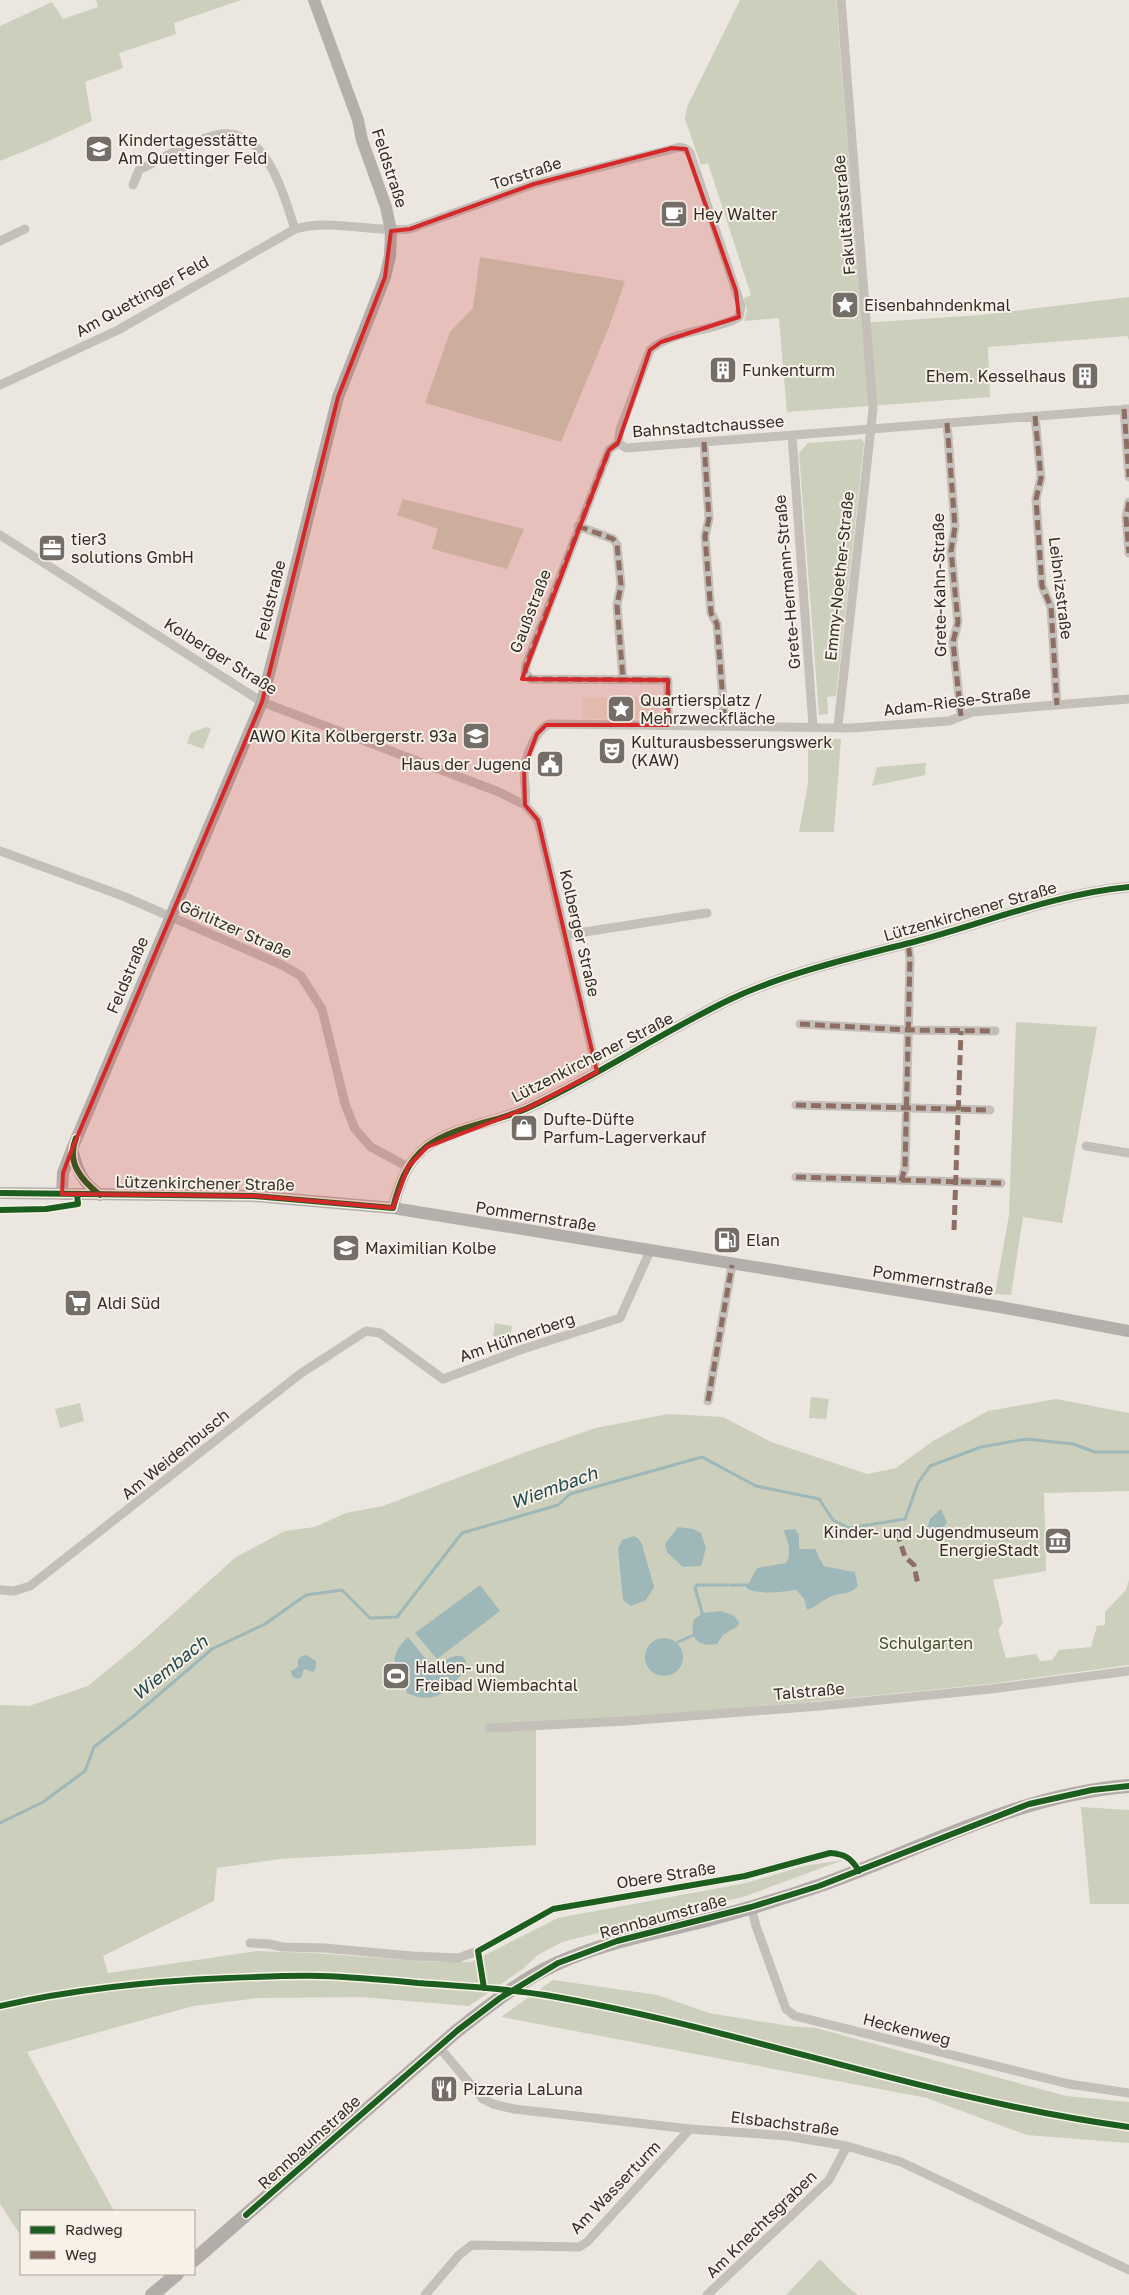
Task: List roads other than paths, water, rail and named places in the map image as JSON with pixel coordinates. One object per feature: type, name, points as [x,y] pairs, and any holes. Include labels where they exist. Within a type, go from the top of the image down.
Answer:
[{"type":"main road","name":"Feldstraße","points":[[62,1194],[63,1173],[72,1149],[262,702],[338,397],[385,278],[390,256],[391,231],[386,207],[362,140],[358,120],[314,0]]},
{"type":"main road","points":[[72,1149],[80,1176],[87,1185],[100,1195]]},
{"type":"main road","name":"Lützenkirchener Straße","points":[[0,1193],[254,1196],[393,1208]]},
{"type":"main road","name":"Pommernstraße","points":[[393,1208],[732,1265],[1000,1307],[1129,1331]]},
{"type":"main road","name":"Rennbaumstraße","points":[[195,2259],[438,2046],[500,1998],[558,1963],[607,1944],[751,1907],[859,1870],[1029,1804],[1092,1790],[1129,1786]]},
{"type":"main road","points":[[152,2295],[176,2275]]},
{"type":"street","name":"Fakultätsstraße","points":[[841,0],[867,316],[873,409],[872,429]]},
{"type":"street","points":[[133,185],[139,170],[182,149],[213,135],[237,136],[257,147],[276,174],[295,229]]},
{"type":"street","name":"Bahnstadtchaussee","points":[[672,148],[680,147],[690,153],[741,306],[739,317],[728,323],[662,342],[650,350],[620,430],[618,443],[622,447],[1126,409]]},
{"type":"street","name":"Torstraße","points":[[391,231],[410,229],[534,184],[672,148]]},
{"type":"street","name":"Am Quettinger Feld","points":[[0,385],[118,330],[295,229],[305,226],[357,226],[391,231]]},
{"type":"street","points":[[0,241],[25,229]]},
{"type":"street","points":[[1126,409],[1129,477]]},
{"type":"street","name":"Leibnizstraße","points":[[1036,416],[1041,478],[1036,499],[1042,586],[1050,607],[1057,705]]},
{"type":"street","name":"Grete-Kahn-Straße","points":[[947,423],[955,527],[951,551],[958,622],[953,642],[961,716]]},
{"type":"street","name":"Emmy-Noether-Straße","points":[[838,726],[872,429]]},
{"type":"street","name":"Grete-Hermann-Straße","points":[[792,435],[813,726]]},
{"type":"street","points":[[704,442],[709,519],[705,536],[711,613],[717,624],[725,726]]},
{"type":"street","name":"Gaußstraße","points":[[618,443],[608,450],[526,665],[525,673],[531,679],[668,680],[668,725]]},
{"type":"street","points":[[1129,502],[1126,517],[1129,553]]},
{"type":"street","points":[[578,526],[613,539],[617,545],[621,585],[617,605],[623,679]]},
{"type":"street","name":"Kolberger Straße","points":[[0,535],[262,702],[499,792],[525,805],[538,820],[597,1072]]},
{"type":"street","name":"Adam-Riese-Straße","points":[[668,725],[838,726],[851,728],[949,721],[972,712],[1129,699]]},
{"type":"street","points":[[525,805],[527,788],[524,768],[537,734],[542,727],[550,724],[668,725]]},
{"type":"street","name":"Görlitzer Straße","points":[[0,851],[104,888],[282,965],[302,976],[322,1009],[345,1104],[355,1129],[371,1147],[408,1167]]},
{"type":"street","name":"Lützenkirchener Straße","points":[[393,1208],[398,1188],[408,1167],[419,1154],[435,1141],[528,1108],[730,1000],[768,983],[1040,903],[1102,890],[1129,888]]},
{"type":"street","points":[[565,936],[707,913]]},
{"type":"street","points":[[901,1181],[905,1168],[910,958],[908,943]]},
{"type":"street","points":[[800,1024],[908,1030],[995,1031]]},
{"type":"street","points":[[796,1105],[990,1110]]},
{"type":"street","points":[[1086,1146],[1129,1153]]},
{"type":"street","points":[[796,1177],[1001,1183]]},
{"type":"street","name":"Am Hühnerberg","points":[[366,1330],[380,1333],[443,1378],[620,1318],[650,1251]]},
{"type":"street","points":[[708,1401],[732,1265]]},
{"type":"street","name":"Am Weidenbusch","points":[[0,1590],[14,1591],[30,1586],[300,1374],[366,1330]]},
{"type":"street","name":"Talstraße","points":[[489,1728],[626,1722],[820,1706],[991,1689],[1129,1671]]},
{"type":"street","name":"Obere Straße","points":[[250,1943],[283,1947],[324,1948],[458,1958],[478,1951],[553,1909],[745,1876],[830,1853],[842,1854],[852,1860],[859,1870]]},
{"type":"street","name":"Heckenweg","points":[[751,1907],[786,2008],[796,2016],[1069,2084],[1129,2093]]},
{"type":"street","name":"Elsbachstraße","points":[[438,2046],[483,2100],[493,2104],[514,2109],[690,2128],[787,2136],[847,2146],[901,2162],[1129,2270]]},
{"type":"street","name":"Am Wasserturm","points":[[424,2295],[459,2254],[472,2246],[579,2247],[587,2242],[690,2128]]},
{"type":"street","name":"Am Knechtsgraben","points":[[707,2295],[829,2180],[847,2146]]},
{"type":"water","points":[[941,1509],[947,1522],[941,1532],[933,1533],[927,1529],[930,1519]]},
{"type":"water","points":[[678,1527],[693,1529],[701,1533],[706,1548],[701,1566],[683,1567],[667,1552],[665,1544]]},
{"type":"water","points":[[795,1529],[799,1535],[799,1549],[815,1549],[824,1566],[855,1572],[858,1586],[851,1592],[832,1596],[807,1610],[804,1599],[796,1590],[756,1592],[746,1588],[757,1568],[786,1563],[789,1551],[788,1542],[783,1530]]},
{"type":"water","points":[[634,1536],[642,1544],[654,1587],[646,1600],[631,1606],[623,1600],[618,1548],[622,1540]]},
{"type":"water","points":[[480,1585],[500,1611],[437,1659],[415,1633]]},
{"type":"water","points":[[720,1611],[733,1615],[739,1622],[738,1626],[723,1635],[717,1644],[700,1643],[694,1636],[694,1619],[703,1613]]},
{"type":"water","points":[[408,1637],[434,1669],[454,1656],[462,1656],[466,1661],[466,1668],[454,1683],[441,1694],[426,1698],[417,1697],[407,1693],[403,1676],[396,1678],[395,1656],[399,1647]]},
{"type":"water","points":[[664,1638],[678,1643],[683,1657],[678,1671],[664,1676],[650,1671],[645,1657],[650,1643]]},
{"type":"water","points":[[306,1655],[316,1661],[316,1667],[313,1672],[304,1669],[301,1678],[296,1679],[292,1676],[291,1671],[298,1667],[298,1660]]},
{"type":"waterway","name":"Wiembach","points":[[0,1823],[43,1802],[85,1771],[94,1747],[135,1715],[212,1649],[265,1624],[306,1595],[342,1590],[370,1618],[397,1617],[462,1533],[558,1505],[570,1494],[702,1457],[756,1486],[819,1499],[833,1520],[849,1528],[905,1519],[918,1483],[930,1466],[981,1447],[1026,1439],[1073,1444],[1095,1452],[1129,1452]]},
{"type":"waterway","points":[[703,1616],[695,1588],[697,1585],[727,1585]]},
{"type":"waterway","points":[[730,1585],[747,1585]]},
{"type":"waterway","points":[[678,1642],[696,1634]]},
{"type":"place","name":"Kindertagesstätte Am Quettinger Feld","points":[[99,149]]},
{"type":"place","name":"Hey Walter","points":[[674,214]]},
{"type":"place","name":"Eisenbahndenkmal","points":[[845,305]]},
{"type":"place","name":"Funkenturm","points":[[723,370]]},
{"type":"place","name":"Ehem. Kesselhaus","points":[[1085,376]]},
{"type":"place","name":"tier3 solutions GmbH","points":[[52,548]]},
{"type":"place","name":"Quartiersplatz / Mehrzweckfläche","points":[[621,709]]},
{"type":"place","name":"AWO Kita Kolbergerstr. 93a","points":[[476,736]]},
{"type":"place","name":"Kulturausbesserungswerk (KAW)","points":[[612,751]]},
{"type":"place","name":"Haus der Jugend","points":[[550,764]]},
{"type":"place","name":"Dufte-Düfte Parfum-Lagerverkauf","points":[[524,1128]]},
{"type":"place","name":"Elan","points":[[727,1240]]},
{"type":"place","name":"Maximilian Kolbe","points":[[346,1248]]},
{"type":"place","name":"Aldi Süd","points":[[78,1303]]},
{"type":"place","name":"Kinder- und Jugendmuseum EnergieStadt","points":[[1058,1541]]},
{"type":"place","name":"Hallen- und Freibad Wiembachtal","points":[[396,1676]]},
{"type":"place","name":"Pizzeria LaLuna","points":[[444,2089]]},
{"type":"park label","name":"Schulgarten","points":[[926,1643]]}]
